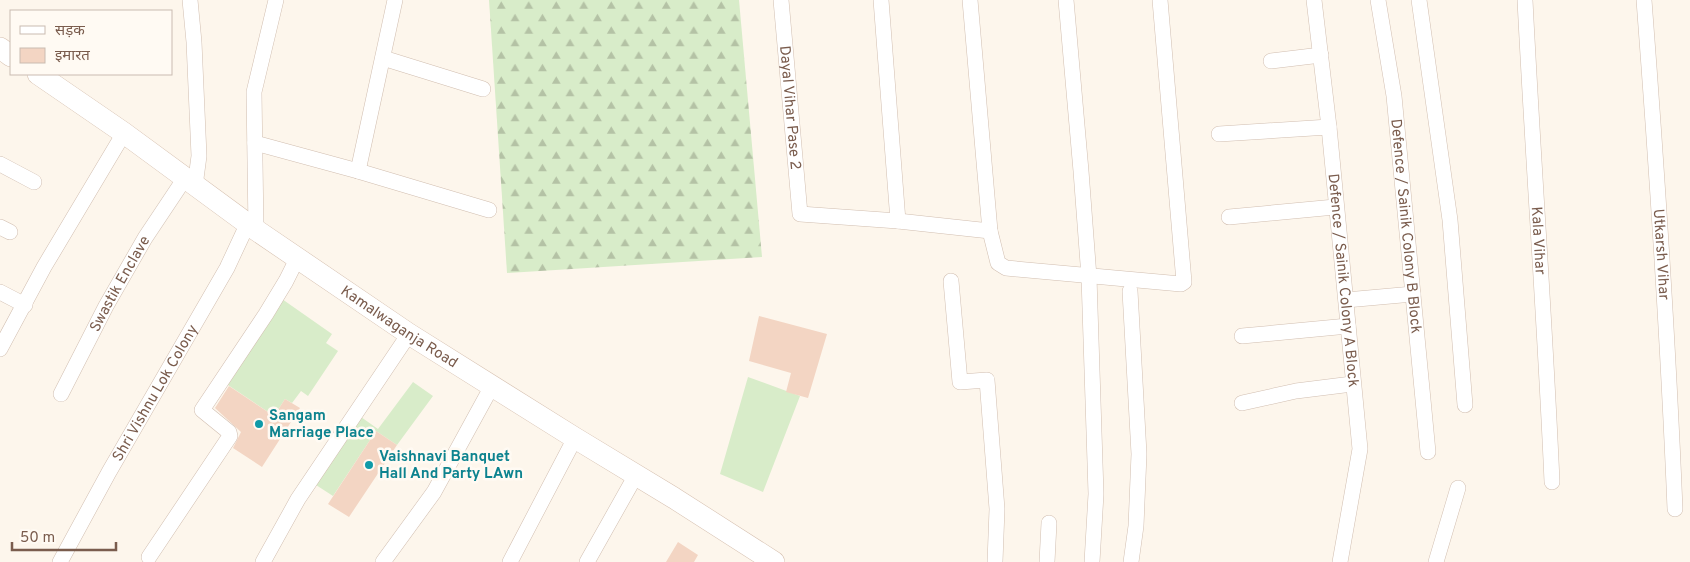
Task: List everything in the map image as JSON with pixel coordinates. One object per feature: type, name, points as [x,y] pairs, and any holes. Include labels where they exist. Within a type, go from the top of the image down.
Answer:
[{"type":"main road","name":"Kamalwaganja Road","points":[[39,75],[124,133],[252,226],[409,334],[774,562]]},
{"type":"street","points":[[190,0],[194,42],[199,156],[190,182]]},
{"type":"street","points":[[252,226],[255,143],[254,92],[276,0]]},
{"type":"street","points":[[358,171],[395,0]]},
{"type":"street","name":"Dayal Vihar Pase 2","points":[[781,0],[800,214],[898,221]]},
{"type":"street","points":[[881,0],[898,221],[990,230]]},
{"type":"street","points":[[970,0],[990,230],[998,263],[1006,268],[1182,284],[1184,282],[1160,0]]},
{"type":"street","points":[[1066,0],[1082,171],[1089,277],[1096,494],[1092,562]]},
{"type":"street","name":"Defence / Sainik Colony A Block","points":[[1314,0],[1329,127],[1335,207],[1346,300],[1352,384],[1360,449],[1340,562]]},
{"type":"street","name":"Defence / Sainik Colony B Block","points":[[1378,0],[1394,96],[1428,452]]},
{"type":"street","points":[[1419,0],[1450,220],[1465,405]]},
{"type":"street","name":"Kala Vihar","points":[[1525,0],[1532,138],[1546,338],[1552,482]]},
{"type":"street","name":"Utkarsh Vihar","points":[[1644,0],[1658,179],[1670,373],[1675,509]]},
{"type":"street","points":[[1271,61],[1321,55]]},
{"type":"street","points":[[383,58],[483,89]]},
{"type":"street","points":[[1219,134],[1329,127]]},
{"type":"street","points":[[0,349],[44,267],[124,133]]},
{"type":"street","points":[[255,143],[490,210]]},
{"type":"street","points":[[0,164],[34,182]]},
{"type":"street","name":"Swastik Enclave","points":[[61,394],[106,306],[145,238],[190,182]]},
{"type":"street","points":[[1228,217],[1335,207]]},
{"type":"street","name":"Shri Vishnu Lok Colony","points":[[60,562],[109,472],[252,226]]},
{"type":"street","points":[[149,557],[230,436],[229,432],[202,409],[266,314],[298,257]]},
{"type":"street","points":[[951,281],[960,382],[988,380],[997,509],[995,562]]},
{"type":"street","points":[[1130,291],[1139,454],[1136,526],[1132,562]]},
{"type":"street","points":[[0,292],[25,305]]},
{"type":"street","points":[[1346,300],[1414,294]]},
{"type":"street","points":[[1242,336],[1348,326]]},
{"type":"street","points":[[263,562],[298,499],[409,334]]},
{"type":"street","points":[[1242,403],[1296,391],[1352,384]]},
{"type":"street","points":[[383,562],[434,492],[492,386]]},
{"type":"street","points":[[510,562],[575,438]]},
{"type":"street","points":[[587,562],[636,475]]},
{"type":"street","points":[[1436,562],[1458,488]]},
{"type":"street","points":[[1047,562],[1049,523]]},
{"type":"green space","points":[[489,0],[739,0],[762,257],[507,273]]},
{"type":"green space","points":[[282,299],[332,334],[326,343],[338,351],[308,396],[301,391],[292,403],[285,399],[274,416],[228,385]]},
{"type":"green space","points":[[748,377],[800,396],[763,492],[720,474]]},
{"type":"green space","points":[[413,382],[433,396],[397,445],[376,431],[333,496],[316,485],[361,417],[378,429]]},
{"type":"building","points":[[759,316],[827,334],[808,398],[786,392],[791,373],[749,361]]},
{"type":"building","name":"Sangam Marriage Place","points":[[229,386],[274,416],[285,399],[300,408],[262,467],[233,448],[241,432],[215,408]]},
{"type":"building","name":"Vaishnavi Banquet Hall And Party LAwn","points":[[376,431],[397,445],[349,517],[328,504]]},
{"type":"building","points":[[678,542],[698,555],[694,562],[666,562]]},
{"type":"place","name":"Sangam Marriage Place","points":[[259,424]]},
{"type":"place","name":"Vaishnavi Banquet Hall And Party LAwn","points":[[369,465]]}]
